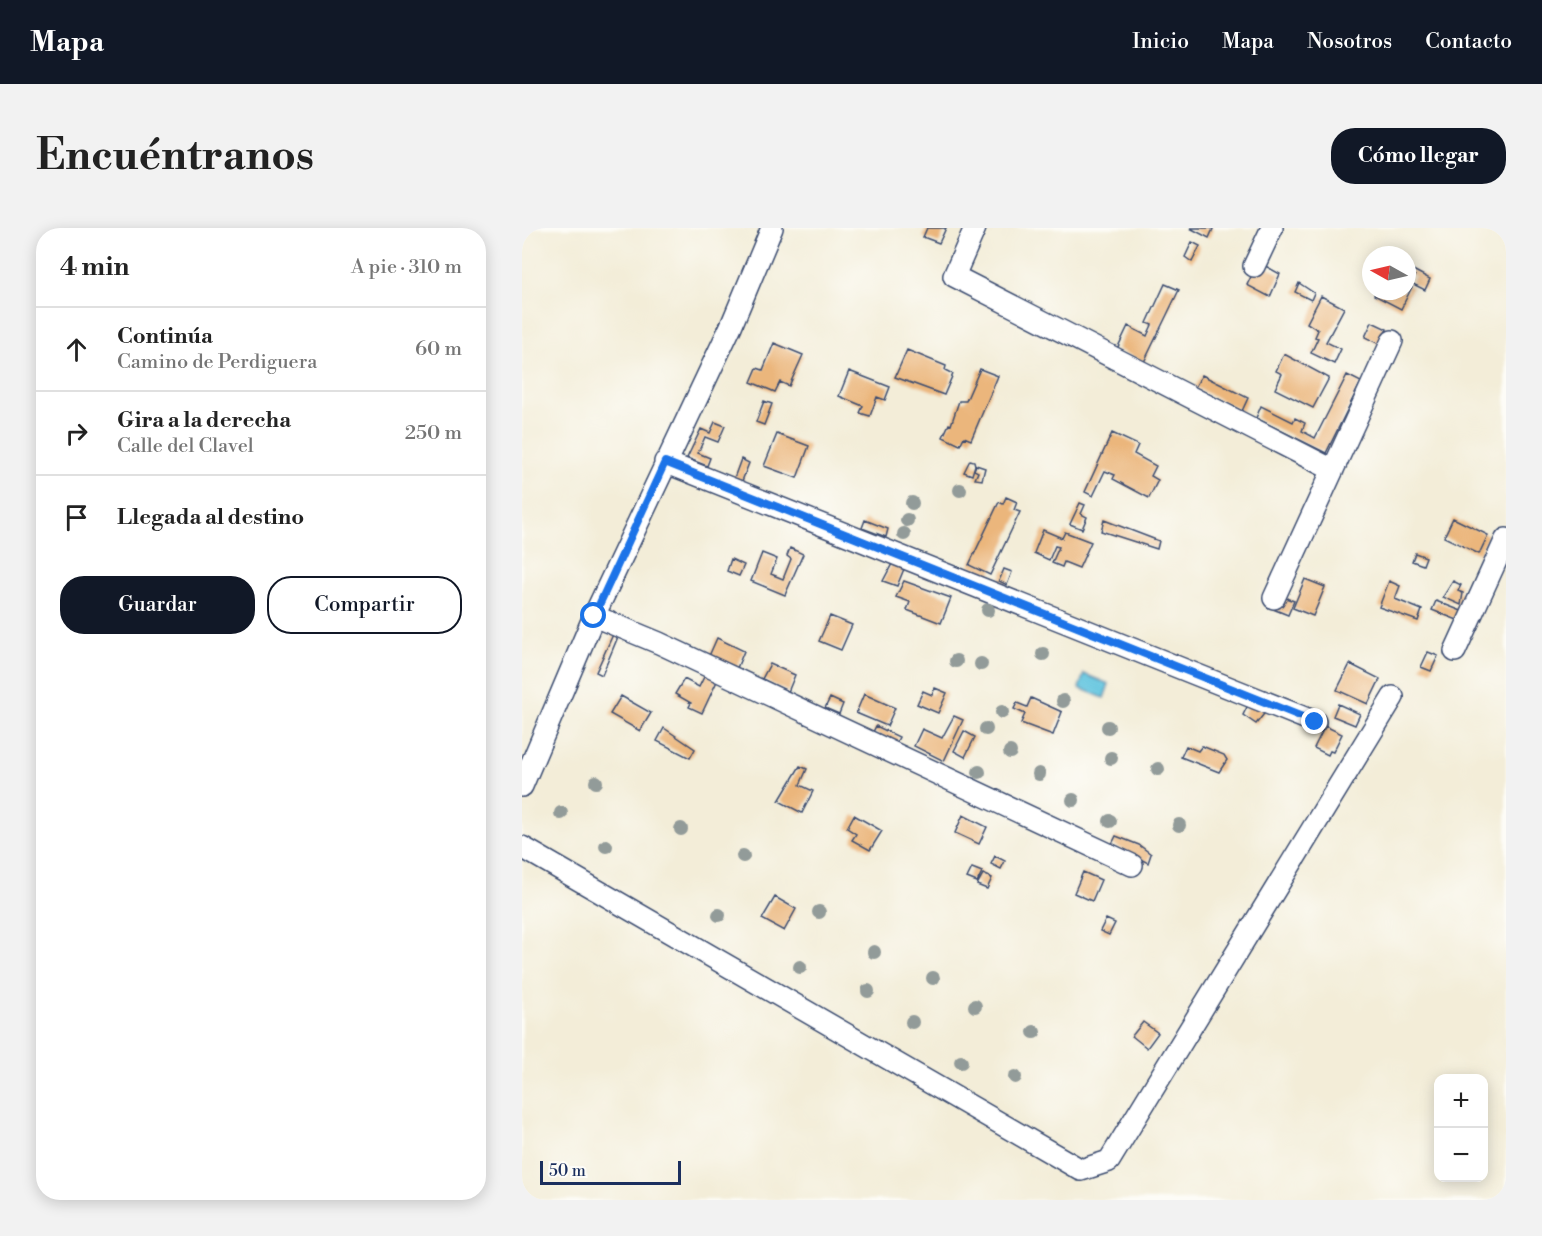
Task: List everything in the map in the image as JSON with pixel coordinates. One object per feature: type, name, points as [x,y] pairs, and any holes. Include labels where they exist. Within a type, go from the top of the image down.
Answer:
[{"type":"street","points":[[522,786],[594,616],[731,326],[772,228]]},
{"type":"street","points":[[975,228],[954,276],[1333,470]]},
{"type":"street","points":[[1254,266],[1272,228]]},
{"type":"street","points":[[1274,598],[1392,341]]},
{"type":"street","points":[[665,462],[1315,722]]},
{"type":"street","points":[[1455,651],[1506,539]]},
{"type":"street","points":[[594,616],[659,643],[1132,865]]},
{"type":"street","points":[[522,847],[1081,1170],[1109,1161],[1393,697]]},
{"type":"water","points":[[1084,674],[1109,684],[1104,698],[1079,688]]},
{"type":"building","points":[[927,228],[946,228],[939,243],[923,237]]},
{"type":"building","points":[[1190,228],[1211,228],[1213,229],[1209,238]]},
{"type":"building","points":[[1192,242],[1200,246],[1192,262],[1185,257]]},
{"type":"building","points":[[1258,262],[1280,274],[1270,297],[1247,285]]},
{"type":"building","points":[[1416,272],[1430,279],[1425,290],[1416,286]]},
{"type":"building","points":[[1299,283],[1314,293],[1311,300],[1295,292]]},
{"type":"building","points":[[1165,284],[1179,290],[1144,362],[1117,349],[1128,326],[1147,336],[1152,325],[1147,323]]},
{"type":"building","points":[[1321,296],[1344,308],[1326,342],[1341,349],[1334,364],[1311,353],[1318,338],[1315,337],[1318,330],[1307,323]]},
{"type":"building","points":[[1384,300],[1406,300],[1401,309]]},
{"type":"building","points":[[1372,322],[1387,329],[1379,344],[1365,337]]},
{"type":"building","points":[[774,343],[803,355],[789,386],[780,382],[775,392],[751,382],[757,368],[763,370]]},
{"type":"building","points":[[907,350],[946,366],[945,370],[953,374],[944,395],[895,377]]},
{"type":"building","points":[[1284,354],[1329,378],[1313,408],[1275,389],[1282,374],[1276,371]]},
{"type":"building","points":[[980,369],[998,376],[971,440],[964,437],[960,445],[943,437],[949,424],[951,425],[959,401],[966,401]]},
{"type":"building","points":[[849,371],[890,387],[885,400],[877,397],[870,416],[860,413],[863,406],[839,396]]},
{"type":"building","points":[[1202,375],[1248,398],[1242,411],[1195,387]]},
{"type":"building","points":[[1347,375],[1361,382],[1326,453],[1256,418],[1261,406],[1293,422],[1295,418],[1305,423],[1302,431],[1315,438]]},
{"type":"building","points":[[764,401],[772,404],[764,425],[756,422]]},
{"type":"building","points":[[715,422],[725,426],[718,442],[705,437],[698,453],[710,458],[707,466],[687,458],[701,429],[710,433]]},
{"type":"building","points":[[1112,433],[1138,445],[1134,454],[1156,466],[1151,476],[1158,480],[1149,498],[1113,479],[1115,475],[1105,471],[1093,496],[1085,492]]},
{"type":"building","points":[[777,434],[809,446],[797,478],[764,466]]},
{"type":"building","points":[[741,459],[749,463],[742,481],[734,478]]},
{"type":"building","points":[[970,460],[974,461],[975,465],[972,475],[964,472]]},
{"type":"building","points":[[976,465],[985,468],[982,480],[975,479],[978,472],[974,470]]},
{"type":"building","points":[[1006,497],[1017,502],[1014,510],[1020,512],[990,575],[969,565],[999,502],[1003,504]]},
{"type":"building","points":[[1080,503],[1085,505],[1081,514],[1087,517],[1082,529],[1070,524]]},
{"type":"building","points":[[1453,518],[1488,535],[1479,554],[1444,537]]},
{"type":"building","points":[[865,520],[888,529],[886,537],[862,528]]},
{"type":"building","points":[[1104,520],[1159,541],[1157,549],[1101,531]]},
{"type":"building","points":[[1043,530],[1062,538],[1065,532],[1091,542],[1079,568],[1064,562],[1062,567],[1052,563],[1059,547],[1055,546],[1049,560],[1034,553]]},
{"type":"building","points":[[790,548],[803,554],[785,595],[751,581],[762,553],[777,559],[771,574],[783,579],[791,559],[787,556]]},
{"type":"building","points":[[1415,553],[1426,557],[1423,565],[1412,561]]},
{"type":"building","points":[[731,559],[744,565],[739,576],[727,571]]},
{"type":"building","points":[[894,560],[906,564],[897,586],[883,581]]},
{"type":"building","points":[[1004,569],[1012,572],[1007,585],[999,581]]},
{"type":"building","points":[[1305,579],[1325,587],[1313,616],[1293,608]]},
{"type":"building","points":[[904,581],[951,598],[941,623],[907,610],[910,602],[896,597]]},
{"type":"building","points":[[1389,581],[1400,586],[1395,599],[1422,610],[1418,621],[1379,607]]},
{"type":"building","points":[[1453,581],[1461,585],[1458,591],[1463,593],[1461,605],[1443,597]]},
{"type":"building","points":[[1280,596],[1294,601],[1288,615],[1273,609]]},
{"type":"building","points":[[1436,601],[1464,612],[1460,621],[1432,610]]},
{"type":"building","points":[[830,616],[852,625],[841,650],[819,641]]},
{"type":"building","points":[[615,630],[618,632],[617,639],[602,675],[596,672]]},
{"type":"building","points":[[717,638],[744,651],[737,668],[709,656]]},
{"type":"building","points":[[1428,652],[1438,656],[1431,671],[1421,667]]},
{"type":"building","points":[[770,664],[795,675],[788,692],[762,679]]},
{"type":"building","points":[[1350,664],[1380,679],[1368,704],[1337,690]]},
{"type":"building","points":[[706,673],[718,679],[702,713],[689,707],[691,703],[675,694],[684,679],[699,687]]},
{"type":"building","points":[[935,688],[947,693],[938,713],[917,704],[923,691],[932,695]]},
{"type":"building","points":[[864,694],[895,708],[887,726],[856,713]]},
{"type":"building","points":[[621,696],[651,713],[640,731],[610,714]]},
{"type":"building","points":[[830,698],[843,704],[839,714],[825,708]]},
{"type":"building","points":[[1031,698],[1062,712],[1053,735],[1021,723],[1025,714],[1014,709],[1017,703],[1027,707]]},
{"type":"building","points":[[1249,703],[1267,710],[1256,724],[1243,715]]},
{"type":"building","points":[[1338,704],[1360,714],[1355,725],[1333,716]]},
{"type":"building","points":[[954,716],[963,720],[944,761],[914,746],[922,729],[942,738]]},
{"type":"building","points":[[876,726],[899,737],[896,743],[873,732]]},
{"type":"building","points":[[1325,726],[1342,734],[1333,752],[1330,751],[1328,755],[1314,748]]},
{"type":"building","points":[[664,728],[695,749],[690,758],[657,741]]},
{"type":"building","points":[[964,731],[975,737],[965,757],[954,751]]},
{"type":"building","points":[[1186,746],[1198,751],[1202,746],[1224,755],[1227,760],[1219,772],[1181,757]]},
{"type":"building","points":[[800,766],[807,769],[800,785],[813,791],[802,813],[779,801]]},
{"type":"building","points":[[854,815],[882,831],[870,850],[852,840],[856,834],[847,828]]},
{"type":"building","points":[[963,815],[987,827],[979,844],[955,833]]},
{"type":"building","points":[[1116,836],[1139,845],[1151,854],[1148,863],[1112,844]]},
{"type":"building","points":[[995,856],[1005,861],[1001,869],[991,864]]},
{"type":"building","points":[[972,868],[982,872],[977,882],[967,878]]},
{"type":"building","points":[[1083,872],[1101,880],[1092,901],[1074,893]]},
{"type":"building","points":[[983,874],[992,878],[987,889],[977,885]]},
{"type":"building","points":[[775,897],[796,909],[784,931],[762,919]]},
{"type":"building","points":[[1106,919],[1115,923],[1109,935],[1100,931]]},
{"type":"building","points":[[1143,1022],[1158,1033],[1147,1048],[1132,1036]]},
{"type":"route","points":[[594,616],[665,462],[1315,722]]}]
